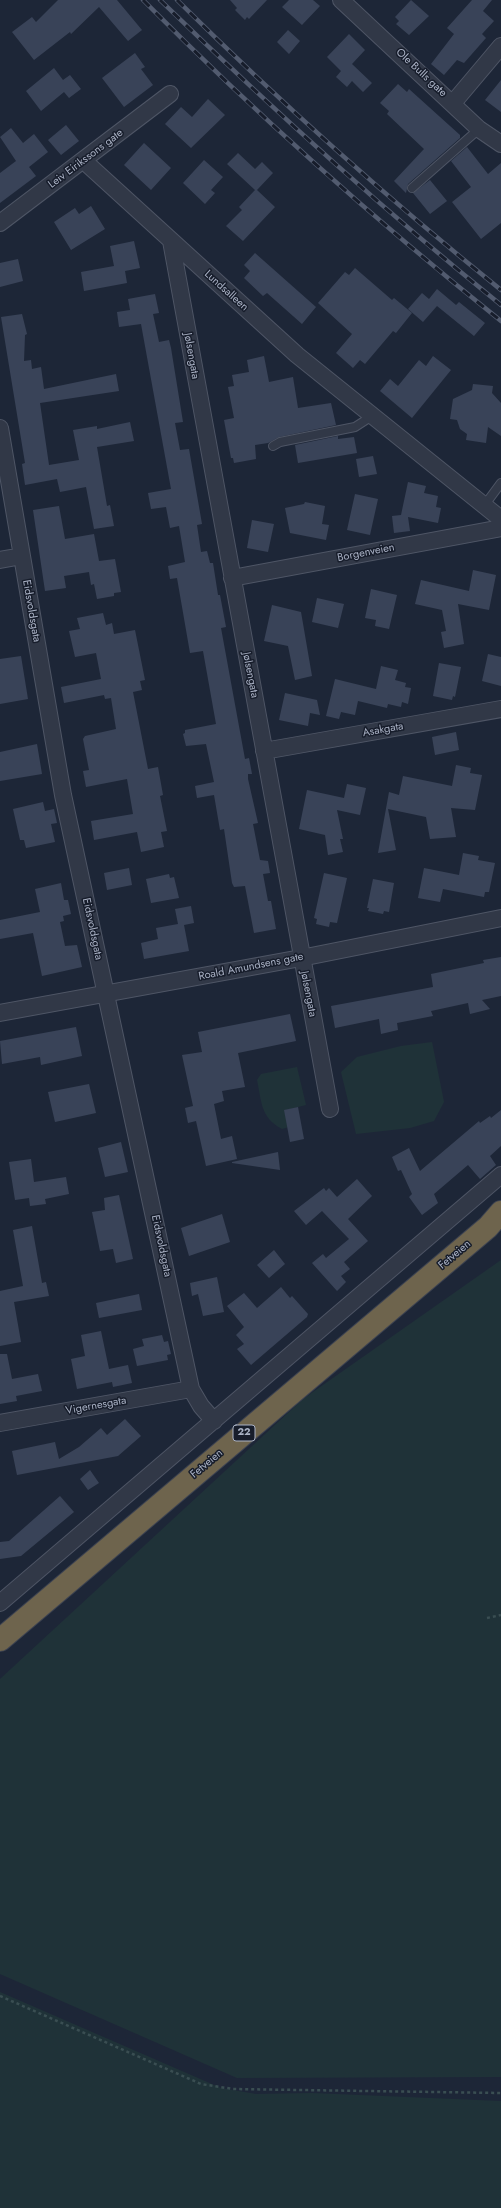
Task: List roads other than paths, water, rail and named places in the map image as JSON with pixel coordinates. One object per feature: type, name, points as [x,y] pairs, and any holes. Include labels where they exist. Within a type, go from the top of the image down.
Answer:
[{"type":"highway","name":"Fetveien","points":[[0,1640],[497,1219]]},
{"type":"street","name":"Ole Bulls gate","points":[[341,0],[453,102],[479,128],[501,144]]},
{"type":"street","points":[[453,102],[501,46]]},
{"type":"street","name":"Leiv Eirikssons gate","points":[[0,223],[84,161],[170,94]]},
{"type":"street","name":"Lundsalleen","points":[[84,161],[298,355],[501,519]]},
{"type":"street","name":"Jølsengata","points":[[171,241],[301,958],[330,1109]]},
{"type":"street","name":"Eidsvoldsgata","points":[[0,428],[62,788],[175,1308],[191,1389],[201,1406],[214,1421]]},
{"type":"street","name":"Borgenveien","points":[[232,578],[501,528]]},
{"type":"street","points":[[0,560],[22,556]]},
{"type":"street","name":"Asakgata","points":[[264,751],[501,709]]},
{"type":"street","name":"Roald Amundsens gate","points":[[0,1013],[301,958],[501,918]]},
{"type":"street","points":[[0,1603],[501,1176]]},
{"type":"street","name":"Vigernesgata","points":[[0,1423],[191,1389]]},
{"type":"lane","points":[[412,188],[479,128]]},
{"type":"lane","points":[[273,446],[280,442],[355,427],[372,416]]},
{"type":"lane","points":[[484,506],[501,483]]},
{"type":"railway","points":[[143,0],[229,84],[318,166],[408,245],[501,321]]},
{"type":"railway","points":[[160,0],[327,157],[413,232],[501,305]]},
{"type":"railway","points":[[177,0],[255,76],[335,149],[417,221],[501,290]]}]
